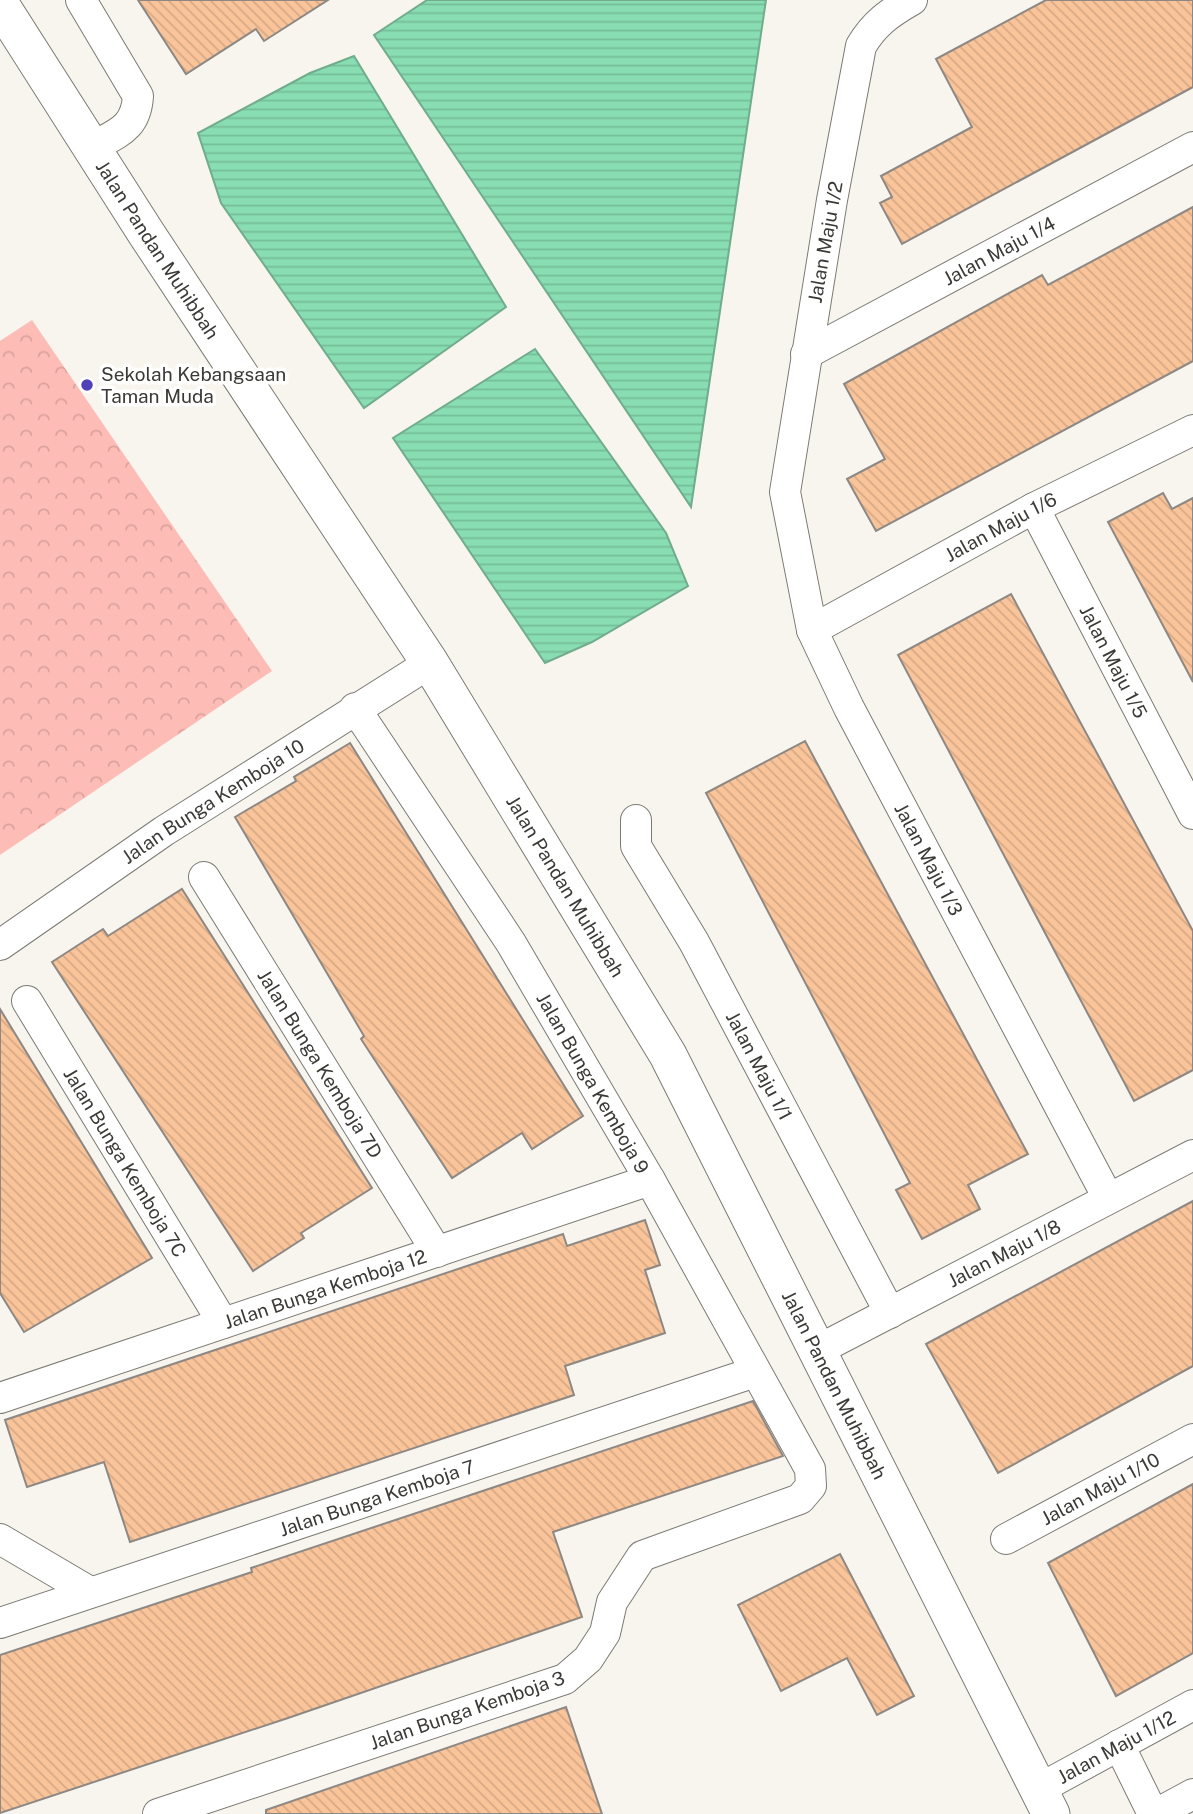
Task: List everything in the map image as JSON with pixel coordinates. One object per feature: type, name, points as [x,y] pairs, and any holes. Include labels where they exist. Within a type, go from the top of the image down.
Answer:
[{"type":"street","points":[[81,0],[138,96],[137,112],[129,126],[91,148]]},
{"type":"street","name":"Jalan Maju 1/2","points":[[789,508],[785,492],[806,354],[861,46],[872,28],[888,13],[912,0]]},
{"type":"street","name":"Jalan Pandan Muhibbah","points":[[0,4],[91,148],[430,663],[668,1055],[1045,1801]]},
{"type":"street","name":"Jalan Maju 1/4","points":[[806,354],[1193,147]]},
{"type":"street","name":"Jalan Maju 1/6","points":[[812,630],[1034,509],[1193,430]]},
{"type":"street","name":"Jalan Maju 1/3","points":[[789,508],[812,630],[849,708],[1108,1198]]},
{"type":"street","name":"Jalan Maju 1/5","points":[[1034,509],[1193,814]]},
{"type":"street","name":"Jalan Bunga Kemboja 10","points":[[0,945],[164,831],[430,663]]},
{"type":"street","name":"Jalan Bunga Kemboja 9","points":[[355,708],[512,943],[650,1180],[810,1469]]},
{"type":"street","name":"Jalan Maju 1/1","points":[[636,820],[636,846],[694,942],[890,1313]]},
{"type":"street","name":"Jalan Bunga Kemboja 7D","points":[[204,877],[437,1252]]},
{"type":"street","name":"Jalan Bunga Kemboja 7C","points":[[27,1001],[223,1323]]},
{"type":"street","name":"Jalan Maju 1/8","points":[[816,1351],[1193,1155]]},
{"type":"street","name":"Jalan Bunga Kemboja 12","points":[[0,1397],[650,1180]]},
{"type":"street","name":"Jalan Bunga Kemboja 7","points":[[0,1623],[755,1372]]},
{"type":"street","name":"Jalan Maju 1/10","points":[[1006,1539],[1193,1439]]},
{"type":"street","name":"Jalan Bunga Kemboja 3","points":[[158,1814],[565,1679],[588,1660],[604,1633],[611,1602],[642,1556],[800,1499],[811,1486],[810,1469]]},
{"type":"street","points":[[0,1539],[90,1592]]},
{"type":"street","name":"Jalan Maju 1/12","points":[[1045,1801],[1119,1745],[1193,1705]]},
{"type":"street","points":[[1119,1745],[1155,1814],[1193,1794]]},
{"type":"green space","points":[[32,320],[272,671],[0,855],[0,341]]},
{"type":"shaded area","points":[[427,0],[766,0],[691,507],[374,35]]},
{"type":"shaded area","points":[[354,56],[506,307],[364,408],[221,203],[198,133],[310,73]]},
{"type":"shaded area","points":[[535,349],[666,533],[688,586],[592,642],[545,663],[393,438]]},
{"type":"building","points":[[138,0],[328,0],[264,41],[256,29],[186,74]]},
{"type":"building","points":[[1046,0],[1193,0],[1193,87],[902,244],[880,203],[892,197],[881,176],[972,127],[936,59]]},
{"type":"building","points":[[1193,207],[1193,361],[876,531],[847,479],[885,459],[844,384],[1042,275],[1048,285]]},
{"type":"building","points":[[1163,493],[1172,509],[1193,498],[1193,682],[1108,522]]},
{"type":"building","points":[[1011,594],[1193,931],[1193,1070],[1134,1101],[898,655]]},
{"type":"building","points":[[805,741],[1028,1154],[968,1185],[980,1209],[922,1239],[896,1190],[910,1183],[706,793]]},
{"type":"building","points":[[350,743],[583,1116],[532,1149],[522,1133],[452,1178],[361,1039],[364,1036],[235,817],[296,781],[294,777]]},
{"type":"building","points":[[182,889],[372,1188],[301,1233],[304,1238],[253,1271],[52,962],[103,929],[108,936]]},
{"type":"building","points":[[0,1009],[152,1258],[24,1332],[0,1293]]},
{"type":"building","points":[[1193,1201],[1193,1366],[998,1473],[926,1344]]},
{"type":"building","points":[[645,1220],[660,1265],[645,1270],[665,1333],[565,1366],[574,1395],[130,1542],[104,1462],[27,1487],[5,1420],[563,1234],[567,1246]]},
{"type":"building","points":[[753,1401],[783,1456],[553,1532],[582,1617],[0,1813],[0,1655],[252,1572],[251,1568]]},
{"type":"building","points":[[1193,1484],[1193,1653],[1116,1696],[1048,1563]]},
{"type":"building","points":[[840,1554],[914,1696],[877,1715],[847,1658],[781,1691],[738,1605]]},
{"type":"building","points":[[566,1707],[602,1814],[266,1814],[266,1810]]},
{"type":"place","name":"Sekolah Kebangsaan Taman Muda","points":[[87,385]]}]
